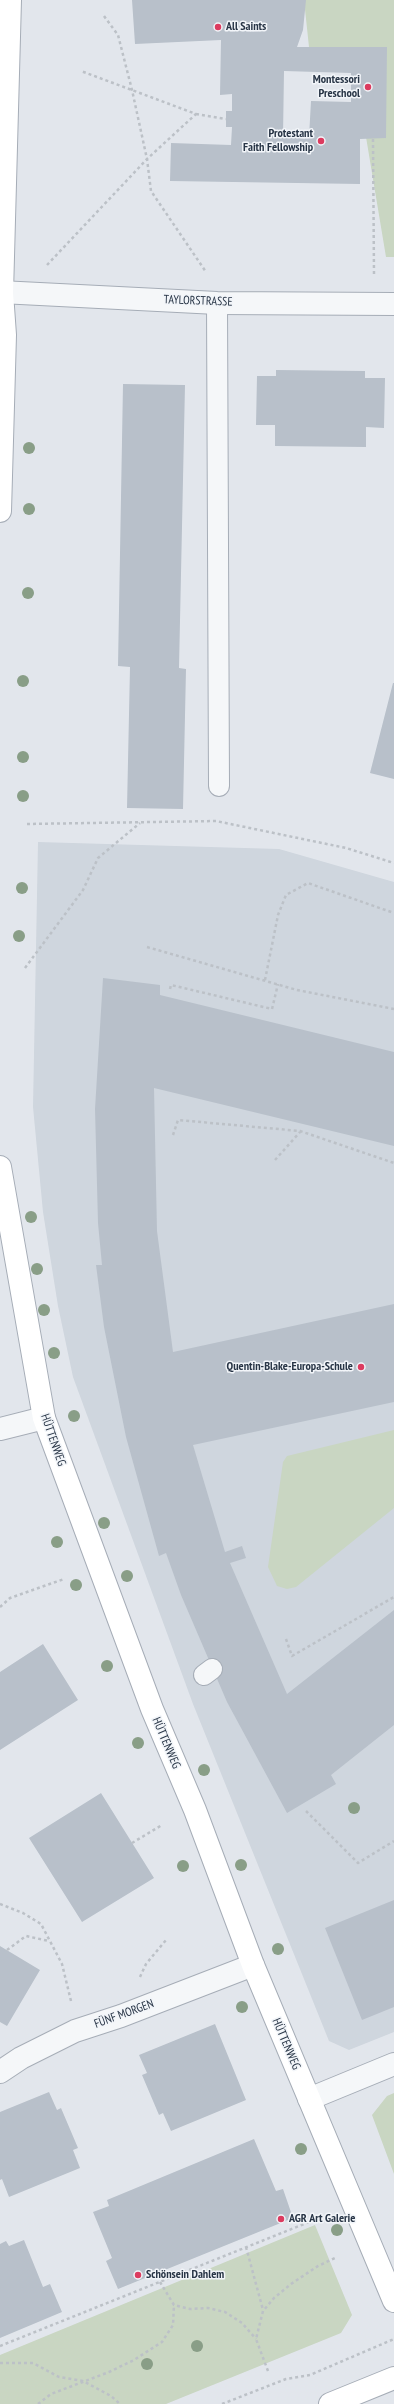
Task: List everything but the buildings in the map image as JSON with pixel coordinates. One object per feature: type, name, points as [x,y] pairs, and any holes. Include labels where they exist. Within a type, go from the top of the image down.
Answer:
[{"type":"main road","points":[[0,511],[5,335],[1,293],[3,188],[10,0]]},
{"type":"main road","name":"HÜTTENWEG","points":[[0,1168],[44,1418],[152,1709],[195,1810],[253,1965],[394,2301]]},
{"type":"main road","points":[[330,2404],[394,2378]]},
{"type":"street","name":"TAYLORSTRASSE","points":[[1,293],[217,303],[384,304]]},
{"type":"street","points":[[0,1429],[44,1418]]},
{"type":"street","name":"FÜNF MORGEN","points":[[0,2072],[21,2058],[75,2032],[253,1965]]},
{"type":"street","points":[[309,2099],[394,2064]]},
{"type":"lane","points":[[217,303],[219,786]]},
{"type":"path","points":[[104,16],[118,35],[147,159],[151,191],[214,284],[217,303]]},
{"type":"path","points":[[81,71],[196,114],[226,119]]},
{"type":"path","points":[[44,268],[147,159],[196,114]]},
{"type":"path","points":[[373,139],[384,304]]},
{"type":"path","points":[[27,824],[216,821],[346,848],[394,863]]},
{"type":"path","points":[[25,968],[83,890],[98,858],[141,822]]},
{"type":"path","points":[[265,980],[278,915],[286,894],[308,883],[394,913]]},
{"type":"path","points":[[147,947],[297,990],[394,1009]]},
{"type":"path","points":[[170,989],[171,985],[272,1009],[278,984]]},
{"type":"path","points":[[173,1135],[178,1120],[300,1132],[394,1163]]},
{"type":"path","points":[[275,1160],[300,1132]]},
{"type":"path","points":[[0,1607],[10,1598],[64,1579]]},
{"type":"path","points":[[286,1639],[292,1656],[394,1597]]},
{"type":"path","points":[[306,1811],[358,1863],[394,1841]]},
{"type":"path","points":[[132,1843],[162,1825]]},
{"type":"path","points":[[0,1904],[23,1913],[41,1924],[62,1964],[75,2032]]},
{"type":"path","points":[[7,1950],[26,1936],[49,1941]]},
{"type":"path","points":[[144,2007],[137,1982],[146,1964],[166,1940]]},
{"type":"path","points":[[0,2346],[319,2218]]},
{"type":"path","points":[[246,2247],[263,2311]]},
{"type":"path","points":[[256,2339],[263,2311],[274,2298],[291,2284],[318,2266],[335,2258]]},
{"type":"path","points":[[38,2404],[51,2394],[134,2360],[162,2342],[173,2325],[174,2305],[160,2282]]},
{"type":"path","points":[[174,2305],[190,2309],[208,2308],[225,2312],[242,2323],[256,2339],[268,2371]]},
{"type":"path","points":[[222,2404],[286,2379],[310,2375],[394,2339]]},
{"type":"path","points":[[0,2363],[33,2363],[59,2376],[83,2382],[111,2396],[120,2404]]},
{"type":"shaded area","points":[[38,842],[279,849],[394,882],[394,2032],[349,2050],[329,2041],[193,1704],[73,1377],[58,1306],[43,1212],[33,1107]]},
{"type":"green space","points":[[304,0],[394,0],[394,257],[386,257],[351,47],[309,47]]},
{"type":"green space","points":[[394,1430],[394,1508],[296,1587],[287,1589],[277,1586],[268,1567],[283,1462],[287,1456]]},
{"type":"green space","points":[[394,2093],[394,2174],[372,2115],[387,2096]]},
{"type":"green space","points":[[315,2225],[352,2315],[341,2333],[166,2404],[0,2404],[0,2355]]},
{"type":"place","name":"All Saints","points":[[218,27]]},
{"type":"place","name":"Montessori Preschool","points":[[368,87]]},
{"type":"place","name":"Protestant Faith Fellowship","points":[[321,141]]},
{"type":"place","name":"Quentin-Blake-Europa-Schule","points":[[361,1367]]},
{"type":"place","name":"AGR Art Galerie","points":[[281,2219]]},
{"type":"place","name":"Schönsein Dahlem","points":[[138,2275]]}]
